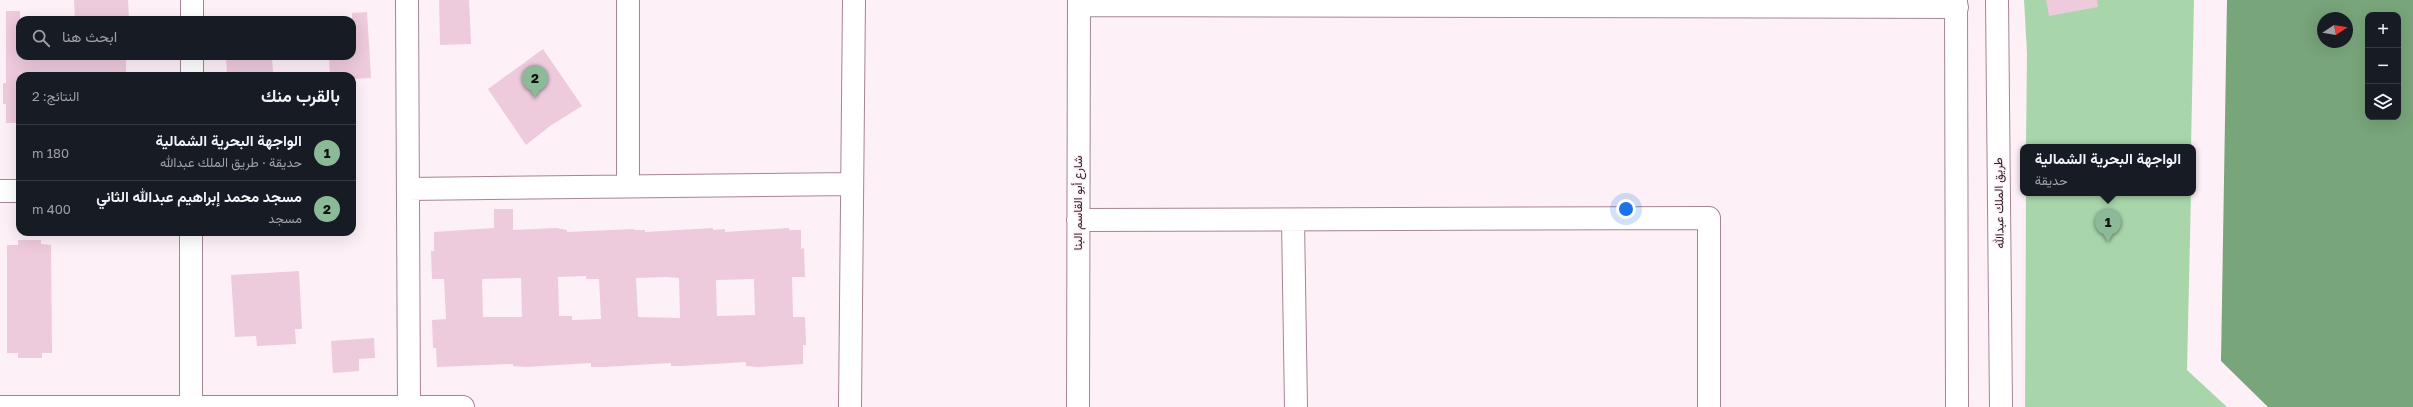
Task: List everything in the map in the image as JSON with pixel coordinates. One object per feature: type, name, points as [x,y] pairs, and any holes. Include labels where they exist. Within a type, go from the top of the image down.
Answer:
[{"type":"street","points":[[192,0],[192,16]]},
{"type":"street","points":[[407,0],[409,407]]},
{"type":"street","points":[[628,0],[628,186]]},
{"type":"street","points":[[850,407],[854,0]]},
{"type":"street","name":"طريق الملك عبدالله","points":[[1997,0],[2002,407]]},
{"type":"street","points":[[1079,3],[1956,3],[1957,407]]},
{"type":"street","name":"شارع أبو القاسم البنا","points":[[1078,407],[1079,3]]},
{"type":"street","points":[[192,60],[192,72]]},
{"type":"street","points":[[408,189],[852,184]]},
{"type":"street","points":[[0,192],[16,192]]},
{"type":"street","points":[[1078,220],[1293,221],[1709,218],[1709,407]]},
{"type":"street","points":[[1293,221],[1296,407]]},
{"type":"street","points":[[191,236],[191,407]]},
{"type":"street","points":[[0,407],[463,407]]},
{"type":"shaded area","points":[[2024,0],[2194,0],[2191,144],[2026,144],[2027,53]]},
{"type":"shaded area","points":[[2227,0],[2413,0],[2413,407],[2268,407],[2221,361]]},
{"type":"shaded area","points":[[2026,196],[2191,196],[2187,370],[2227,407],[2025,407]]},
{"type":"building","points":[[74,0],[128,0],[129,16],[75,16]]},
{"type":"building","points":[[439,0],[469,0],[471,44],[440,45]]},
{"type":"building","points":[[2046,0],[2097,0],[2098,7],[2049,16]]},
{"type":"building","points":[[6,11],[20,11],[20,16],[16,16],[16,60],[126,60],[126,72],[16,72],[16,123],[6,123],[6,104],[3,104],[3,83],[6,83]]},
{"type":"building","points":[[367,12],[371,78],[356,79],[356,72],[330,72],[329,60],[356,60],[356,16],[352,16],[352,13]]},
{"type":"building","points":[[543,49],[582,106],[550,126],[526,145],[488,89]]},
{"type":"building","points":[[226,60],[272,60],[273,72],[227,72]]},
{"type":"building","points":[[494,209],[513,209],[513,230],[556,228],[567,230],[567,232],[634,229],[645,230],[645,232],[713,228],[713,230],[725,229],[725,232],[789,228],[789,230],[801,230],[801,249],[804,248],[805,277],[792,277],[793,317],[805,317],[806,345],[803,345],[803,364],[758,367],[746,366],[746,362],[682,366],[671,366],[671,363],[591,367],[591,363],[525,367],[513,366],[513,364],[437,367],[436,348],[433,348],[432,320],[446,319],[444,279],[432,279],[431,251],[434,251],[434,232],[494,228]],"holes":[[[586,276],[586,279],[599,279],[601,319],[572,320],[572,316],[559,316],[558,277]],[[521,278],[522,317],[483,317],[482,279]],[[636,278],[679,278],[680,318],[638,317]],[[754,279],[755,315],[717,316],[716,280]]]},
{"type":"building","points":[[18,240],[41,240],[41,244],[51,245],[52,353],[42,353],[42,358],[18,358],[18,353],[7,353],[7,245],[18,245]]},
{"type":"building","points":[[299,271],[302,329],[295,329],[296,344],[257,346],[256,336],[235,337],[231,275]]},
{"type":"building","points":[[374,338],[375,358],[359,359],[359,371],[333,373],[331,341]]},
{"type":"place","name":"مسجد محمد إبراهيم عبدالله الثاني","points":[[535,98]]},
{"type":"place","name":"الواجهة البحرية الشمالية","points":[[2108,242]]}]
